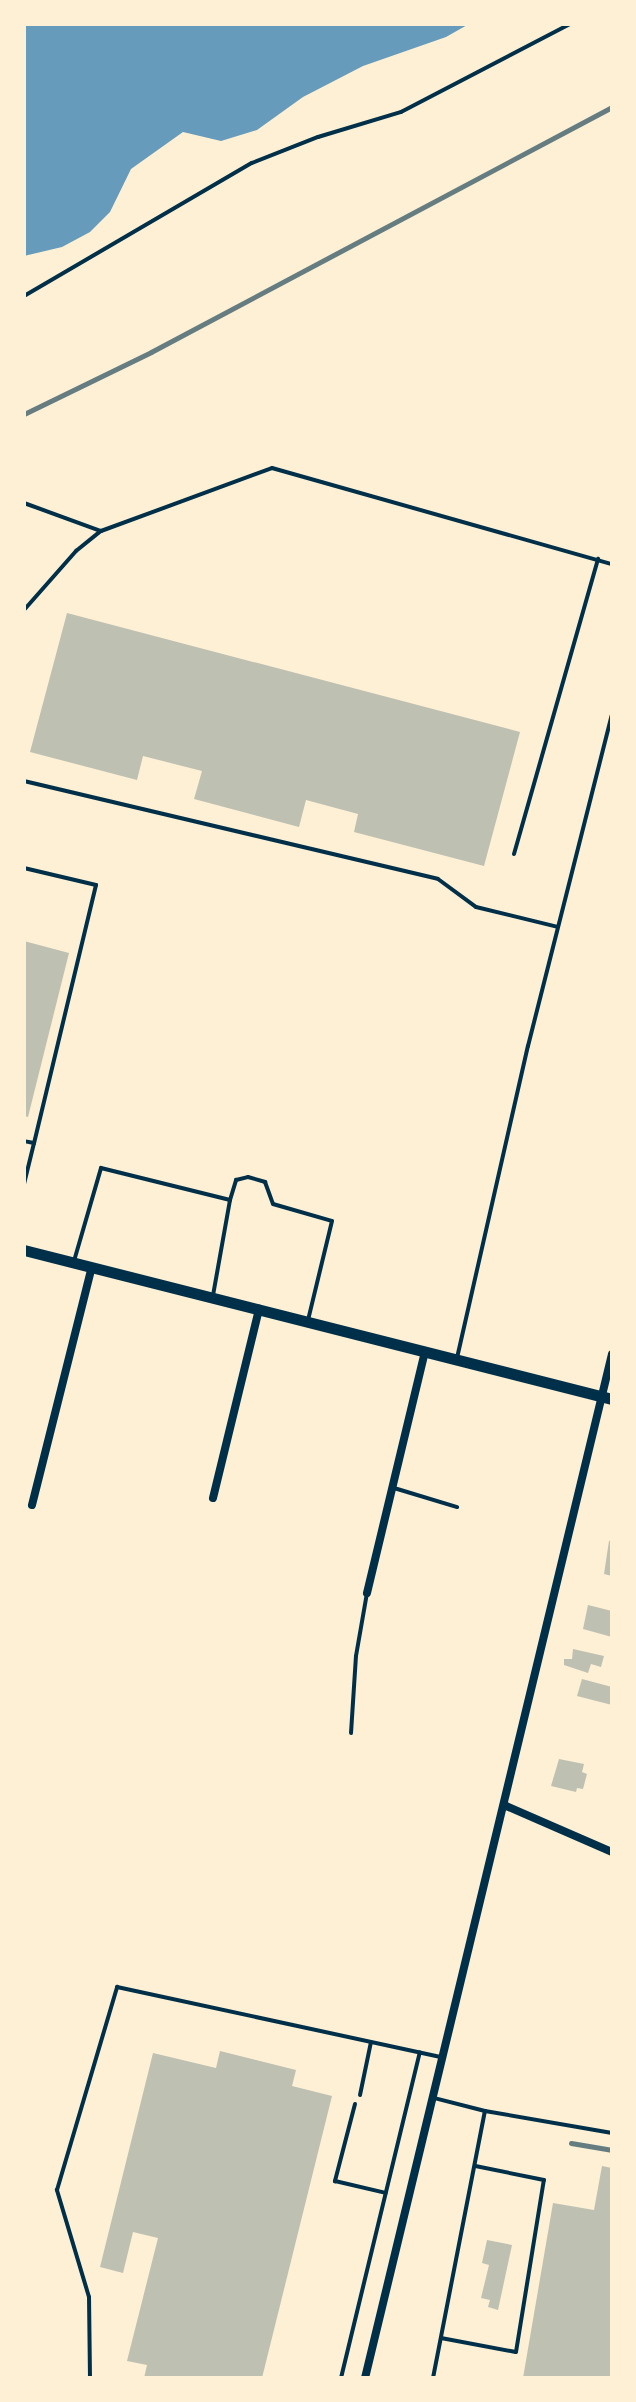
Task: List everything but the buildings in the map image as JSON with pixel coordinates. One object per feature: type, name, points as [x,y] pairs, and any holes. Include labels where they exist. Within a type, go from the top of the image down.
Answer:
[{"type":"main road","points":[[24,1250],[608,1398]]},
{"type":"street","points":[[32,1505],[92,1267]]},
{"type":"street","points":[[213,1498],[259,1309]]},
{"type":"street","points":[[367,1593],[425,1351]]},
{"type":"street","points":[[365,2378],[504,1805],[608,1398],[612,1354]]},
{"type":"street","points":[[504,1805],[612,1852]]},
{"type":"lane","points":[[24,296],[252,163],[318,137],[401,112],[570,24]]},
{"type":"lane","points":[[24,610],[76,551],[101,531],[272,468],[612,564]]},
{"type":"lane","points":[[24,503],[101,531]]},
{"type":"lane","points":[[514,854],[598,559]]},
{"type":"lane","points":[[457,1361],[528,1046],[612,715]]},
{"type":"lane","points":[[24,781],[438,879],[476,907],[559,928]]},
{"type":"lane","points":[[24,868],[96,885],[24,1184]]},
{"type":"lane","points":[[24,1141],[34,1143]]},
{"type":"lane","points":[[73,1262],[101,1168],[230,1200]]},
{"type":"lane","points":[[212,1297],[230,1200],[236,1180],[248,1177],[265,1182],[273,1204],[332,1221],[308,1322]]},
{"type":"lane","points":[[392,1487],[457,1507]]},
{"type":"lane","points":[[351,1733],[356,1656],[367,1593]]},
{"type":"lane","points":[[90,2378],[89,2297],[57,2190],[117,1987],[443,2057]]},
{"type":"lane","points":[[360,2095],[371,2042]]},
{"type":"lane","points":[[341,2378],[420,2052]]},
{"type":"lane","points":[[434,2098],[485,2111],[612,2133]]},
{"type":"lane","points":[[355,2104],[335,2181],[386,2193]]},
{"type":"lane","points":[[433,2378],[485,2111]]},
{"type":"lane","points":[[441,2338],[516,2352],[544,2180],[475,2166]]},
{"type":"water","points":[[24,24],[469,24],[446,37],[363,66],[303,97],[257,130],[221,141],[183,132],[131,169],[110,212],[90,232],[62,247],[24,256]]},
{"type":"railway","points":[[24,414],[151,352],[612,107]]},
{"type":"railway","points":[[571,2143],[612,2150]]}]
